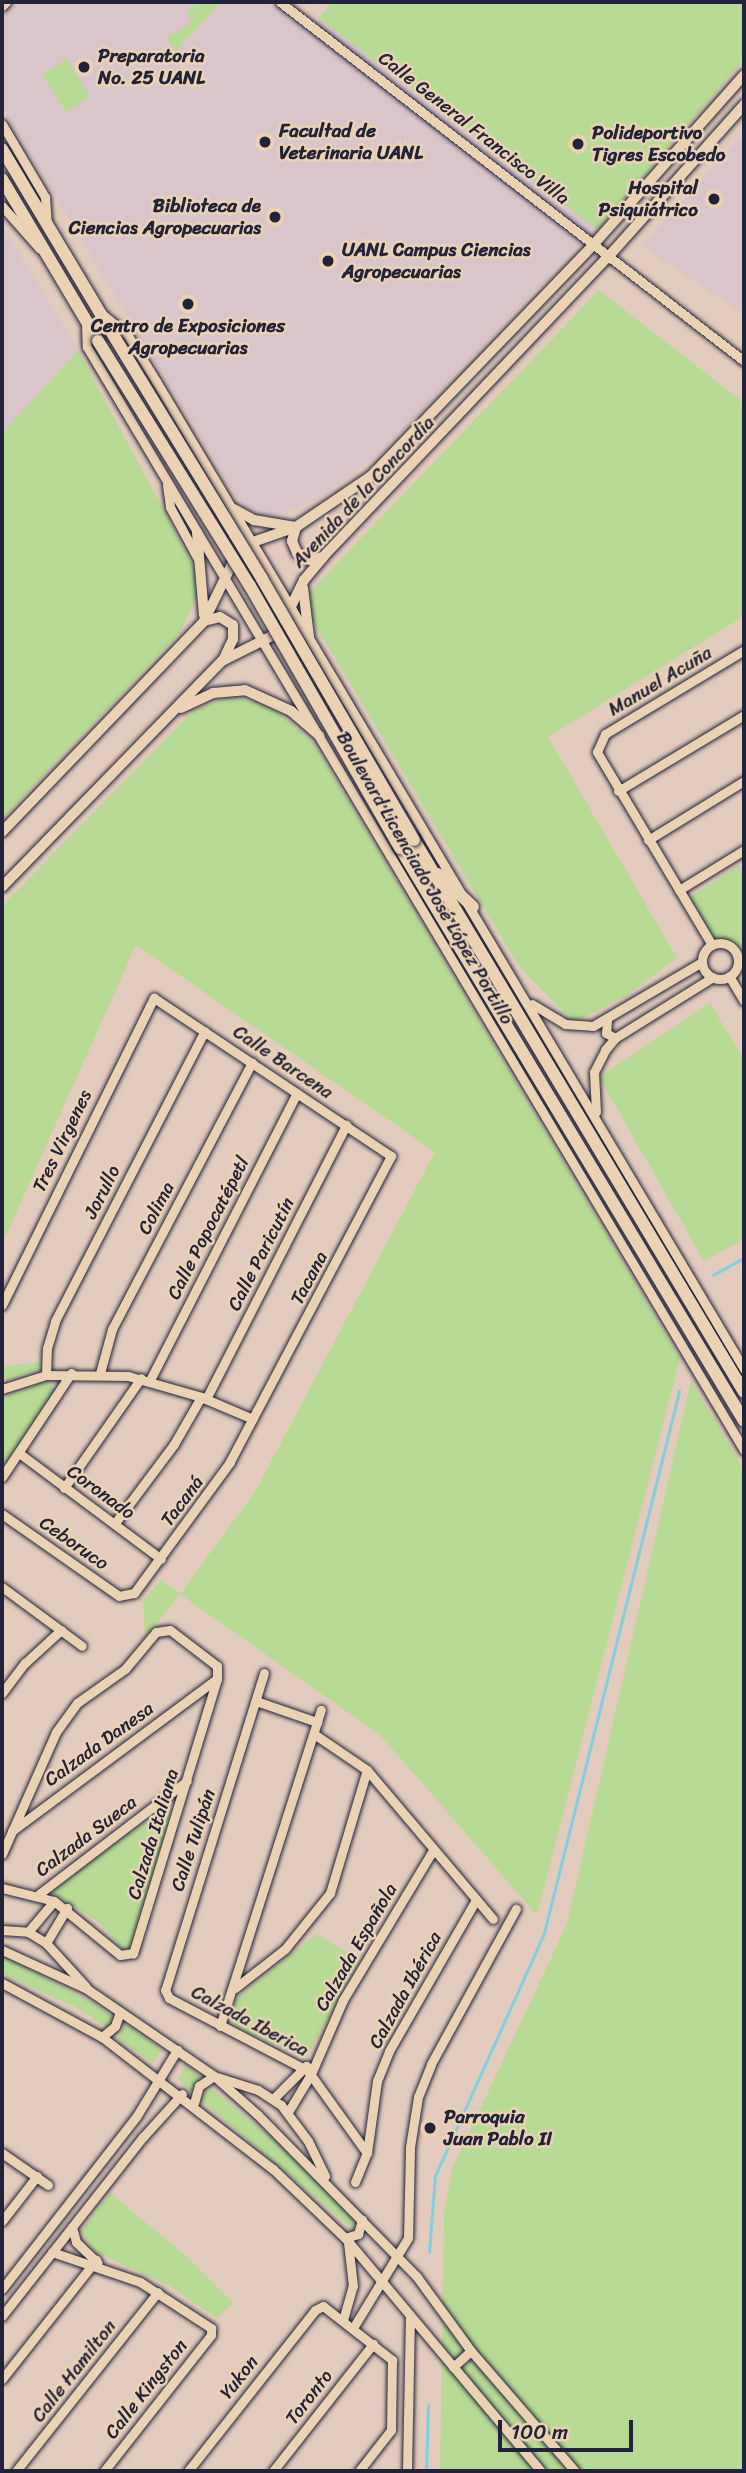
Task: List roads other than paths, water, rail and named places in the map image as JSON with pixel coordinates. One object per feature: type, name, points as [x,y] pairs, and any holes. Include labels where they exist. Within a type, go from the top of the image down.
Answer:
[{"type":"highway","name":"Boulevard Licenciado José López Portillo","points":[[2,149],[262,579],[426,863],[744,1392]]},
{"type":"highway","name":"Boulevard Licenciado José López Portillo","points":[[2,179],[98,341],[250,586],[400,848],[744,1421]]},
{"type":"highway","points":[[426,863],[473,907]]},
{"type":"main road","name":"Avenida de la Concordia","points":[[2,832],[204,621],[223,575],[237,554],[253,542],[296,527],[371,476],[594,244],[744,75]]},
{"type":"main road","name":"Avenida de la Concordia","points":[[2,887],[166,716],[222,662],[264,641],[284,627],[290,606],[304,580],[323,557],[609,256],[744,105]]},
{"type":"main road","points":[[234,509],[254,520],[296,527],[292,541],[298,553],[310,560],[323,557]]},
{"type":"main road","points":[[197,532],[204,621],[219,617],[233,625],[233,639],[222,662]]},
{"type":"main road","points":[[304,580],[302,599],[309,636]]},
{"type":"main road","points":[[166,716],[213,693],[245,690],[290,711],[320,736]]},
{"type":"street","points":[[2,6],[6,2]]},
{"type":"street","name":"Calle General Francisco Villa","points":[[280,2],[744,361]]},
{"type":"street","name":"Boulevard Licenciado José López Portillo","points":[[2,124],[45,197],[47,225]]},
{"type":"street","name":"Boulevard Licenciado José López Portillo","points":[[2,206],[21,232],[46,253]]},
{"type":"street","name":"Boulevard Licenciado José López Portillo","points":[[99,313],[127,334],[234,509],[473,907],[744,1369]]},
{"type":"street","name":"Boulevard Licenciado José López Portillo","points":[[86,321],[87,347],[744,1450]]},
{"type":"street","points":[[167,484],[170,507],[198,559]]},
{"type":"street","points":[[197,532],[205,537],[224,535],[234,519],[234,509]]},
{"type":"street","name":"Manuel Acuña","points":[[618,791],[598,760],[597,746],[605,734],[744,650]]},
{"type":"street","points":[[286,680],[285,668],[295,654],[306,651],[322,657]]},
{"type":"street","points":[[712,945],[618,791],[744,715]]},
{"type":"street","points":[[648,840],[744,781]]},
{"type":"street","points":[[679,890],[742,855]]},
{"type":"street","points":[[597,1118],[594,1072],[615,1038],[713,978],[729,976],[737,967],[733,950],[723,944],[712,945]]},
{"type":"street","points":[[528,1001],[571,1027],[586,1028],[607,1020],[702,962],[712,945]]},
{"type":"street","points":[[702,962],[713,978]]},
{"type":"street","points":[[729,976],[744,1000]]},
{"type":"street","name":"Calle Barcena","points":[[157,999],[389,1154]]},
{"type":"street","name":"Tres Virgenes","points":[[2,1305],[148,1003],[157,999]]},
{"type":"street","points":[[642,999],[652,1006],[651,1015]]},
{"type":"street","points":[[607,1020],[606,1033],[615,1038]]},
{"type":"street","name":"Jorullo","points":[[46,1375],[55,1321],[205,1031]]},
{"type":"street","name":"Colima","points":[[100,1373],[112,1329],[252,1062]]},
{"type":"street","name":"Calle Popocatépetl","points":[[64,1488],[146,1379],[298,1093]]},
{"type":"street","name":"Calle Paricutín","points":[[115,1523],[174,1444],[203,1398],[346,1125]]},
{"type":"street","name":"Tacana","points":[[253,1419],[391,1163],[389,1154]]},
{"type":"street","points":[[2,1477],[71,1373]]},
{"type":"street","points":[[2,1389],[46,1375],[100,1373],[146,1379],[203,1398],[253,1419]]},
{"type":"street","name":"Tacaná","points":[[129,1597],[161,1559],[219,1480],[253,1419]]},
{"type":"street","name":"Coronado","points":[[19,1454],[161,1559]]},
{"type":"street","name":"Ceboruco","points":[[2,1514],[119,1596],[129,1597]]},
{"type":"street","points":[[3,1591],[82,1646]]},
{"type":"street","points":[[2,1854],[37,1767],[77,1703],[125,1669],[156,1632],[165,1628],[217,1667],[218,1679]]},
{"type":"street","points":[[2,1693],[25,1663],[61,1630]]},
{"type":"street","name":"Calle Tulipán","points":[[164,1990],[264,1673]]},
{"type":"street","name":"Calzada Italiana","points":[[67,1908],[120,1955],[133,1953],[218,1679]]},
{"type":"street","name":"Calzada Danesa","points":[[2,1838],[218,1679]]},
{"type":"street","points":[[256,1701],[317,1722]]},
{"type":"street","points":[[220,2026],[321,1710]]},
{"type":"street","points":[[314,1734],[367,1770],[493,1919]]},
{"type":"street","points":[[234,1989],[285,1949],[330,1893],[367,1770]]},
{"type":"street","name":"Calzada Sueca","points":[[39,1894],[187,1782]]},
{"type":"street","name":"Calzada Española","points":[[288,2112],[311,2074],[343,2000],[433,1850]]},
{"type":"street","points":[[2,1888],[39,1894],[67,1908],[46,1942]]},
{"type":"street","name":"Calzada Ibérica","points":[[355,2182],[367,2154],[377,2081],[389,2051],[476,1900]]},
{"type":"street","points":[[28,1932],[42,1919],[54,1901]]},
{"type":"street","points":[[353,2328],[398,2258],[411,2228],[410,2147],[418,2096],[431,2064],[516,1909]]},
{"type":"street","points":[[2,1930],[28,1932],[46,1942],[87,1989]]},
{"type":"street","points":[[2,1950],[87,1989],[214,2076],[329,2184],[398,2258],[471,2351],[575,2471]]},
{"type":"street","points":[[2,1983],[102,2037],[194,2103],[274,2169],[346,2239],[541,2471]]},
{"type":"street","name":"Calzada Iberica","points":[[164,1990],[169,1998],[311,2074],[367,2154]]},
{"type":"street","points":[[102,2037],[115,2026],[120,2012]]},
{"type":"street","points":[[17,2297],[2,2287],[136,2117],[177,2050]]},
{"type":"street","points":[[273,2099],[303,2068],[314,2063]]},
{"type":"street","points":[[214,2076],[273,2099],[288,2112],[329,2184]]},
{"type":"street","points":[[194,2103],[199,2086],[214,2076]]},
{"type":"street","points":[[2,2314],[182,2094]]},
{"type":"street","points":[[2,2153],[48,2185]]},
{"type":"street","points":[[2,2221],[37,2176]]},
{"type":"street","points":[[346,2239],[358,2234],[362,2220]]},
{"type":"street","points":[[72,2227],[76,2242],[96,2264]]},
{"type":"street","points":[[346,2239],[353,2286],[343,2320],[391,2360],[389,2434],[359,2471]]},
{"type":"street","points":[[52,2252],[96,2264],[158,2292]]},
{"type":"street","points":[[2,2379],[96,2264]]},
{"type":"street","name":"Calle Kingston","points":[[104,2471],[211,2335],[211,2328],[158,2292]]},
{"type":"street","name":"Calle Hamilton","points":[[16,2471],[158,2292]]},
{"type":"street","name":"Yukon","points":[[188,2471],[320,2306],[343,2320]]},
{"type":"street","points":[[407,2471],[410,2315]]},
{"type":"street","name":"Toronto","points":[[273,2471],[373,2344]]},
{"type":"street","points":[[453,2367],[471,2351]]},
{"type":"waterway","points":[[713,1275],[744,1258]]},
{"type":"waterway","points":[[429,2252],[435,2176],[544,1933],[679,1392]]},
{"type":"waterway","points":[[426,2471],[428,2406]]},
{"type":"place","name":"Preparatoria No. 25 UANL","points":[[84,67]]},
{"type":"place","name":"Facultad de Veterinaria UANL","points":[[265,142]]},
{"type":"place","name":"Polideportivo Tigres Escobedo","points":[[578,144]]},
{"type":"place","name":"Hospital Psiquiátrico","points":[[714,199]]},
{"type":"place","name":"Biblioteca de Ciencias Agropecuarias","points":[[275,217]]},
{"type":"place","name":"UANL Campus Ciencias Agropecuarias","points":[[328,261]]},
{"type":"place","name":"Centro de Exposiciones Agropecuarias","points":[[188,304]]},
{"type":"place","name":"Parroquia Juan Pablo II","points":[[430,2128]]}]
